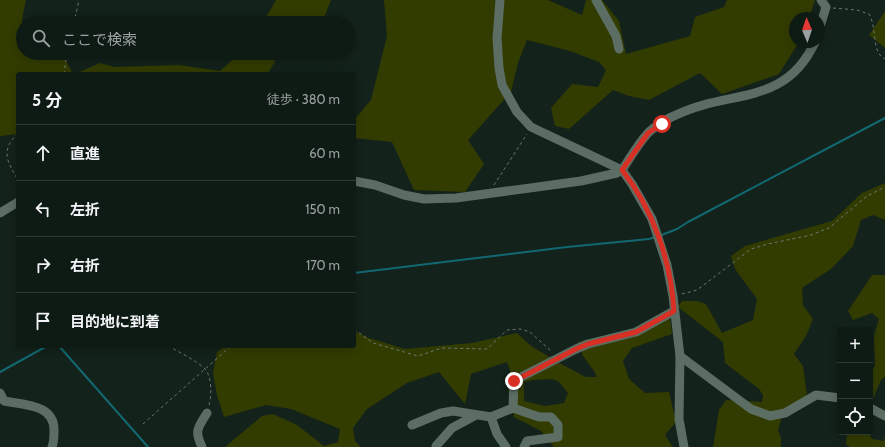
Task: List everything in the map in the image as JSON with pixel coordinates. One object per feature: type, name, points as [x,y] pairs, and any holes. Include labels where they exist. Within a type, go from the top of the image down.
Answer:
[{"type":"street","points":[[500,0],[497,38],[499,68],[502,85],[517,112],[531,127],[622,170],[632,184],[652,219],[667,265],[673,296],[680,356],[679,419],[684,447]]},
{"type":"street","points":[[596,0],[616,36],[619,49]]},
{"type":"street","points":[[356,181],[375,185],[404,195],[424,199],[456,198],[489,192],[580,181],[617,173],[622,170],[648,133],[675,115],[696,107],[765,90],[781,83],[804,62],[812,48]]},
{"type":"street","points":[[0,213],[16,203]]},
{"type":"street","points":[[512,408],[514,381],[558,357],[588,344],[636,332],[674,311]]},
{"type":"street","points":[[680,356],[751,409],[770,416],[785,413],[816,395],[837,398]]},
{"type":"street","points":[[1,398],[41,408],[48,413],[54,423],[54,443],[52,447]]},
{"type":"street","points":[[412,425],[441,413],[453,411],[492,417],[512,408],[539,417],[551,417],[558,425],[558,437],[526,441],[524,447]]},
{"type":"street","points":[[873,410],[885,416]]},
{"type":"street","points":[[202,447],[198,438],[197,430],[207,413]]},
{"type":"street","points":[[436,446],[452,428],[476,415]]},
{"type":"street","points":[[492,417],[497,434],[506,447]]},
{"type":"path","points":[[75,16],[79,0]]},
{"type":"path","points":[[824,3],[869,14],[873,25],[877,49],[880,55],[885,58]]},
{"type":"path","points":[[64,72],[66,60]]},
{"type":"path","points":[[489,192],[531,127]]},
{"type":"path","points":[[16,135],[6,148],[8,160],[16,176]]},
{"type":"path","points":[[673,296],[697,290],[750,249],[811,235],[828,228],[866,196],[885,187]]},
{"type":"path","points":[[356,331],[373,344],[418,356],[442,348],[488,349],[507,330],[520,329],[530,332],[558,357]]},
{"type":"path","points":[[171,348],[205,368],[210,380],[211,400],[207,413]]},
{"type":"path","points":[[143,424],[228,348]]},
{"type":"green space","points":[[0,0],[26,0],[23,16],[16,16],[16,60],[66,60],[72,72],[16,72],[16,134],[0,136]]},
{"type":"green space","points":[[276,0],[331,0],[325,16],[267,16]]},
{"type":"green space","points":[[384,0],[548,0],[582,15],[586,0],[602,0],[619,21],[626,54],[690,36],[695,17],[724,7],[727,0],[815,0],[811,12],[789,12],[789,48],[795,48],[779,74],[722,94],[700,73],[649,100],[629,96],[613,90],[569,129],[555,126],[551,108],[572,84],[598,87],[606,70],[599,62],[570,51],[527,40],[518,63],[511,92],[468,140],[484,164],[465,192],[414,190],[392,142],[356,138],[356,118],[371,100],[387,36]]},
{"type":"green space","points":[[885,11],[885,48],[869,35]]},
{"type":"green space","points":[[232,60],[275,60],[269,72],[80,72],[100,63],[114,67],[179,65],[220,71]]},
{"type":"green space","points":[[885,183],[885,220],[873,215],[861,220],[853,246],[831,269],[802,288],[803,305],[813,319],[806,336],[794,354],[803,366],[807,395],[784,410],[778,430],[781,438],[781,447],[713,447],[719,410],[726,400],[762,402],[763,395],[759,389],[725,363],[723,342],[678,307],[682,301],[697,301],[706,304],[722,333],[753,320],[757,299],[735,269],[731,256],[745,246],[832,221],[862,193]]},
{"type":"green space","points":[[872,275],[885,275],[885,377],[881,380],[873,399],[873,369],[875,365],[874,336],[879,319],[872,313],[853,320],[848,311]]},
{"type":"green space","points":[[670,318],[672,334],[632,348],[623,361],[629,379],[645,393],[669,392],[676,422],[665,435],[673,447],[554,447],[541,431],[514,417],[507,385],[511,374],[507,362],[471,374],[465,404],[439,372],[407,383],[367,409],[353,428],[355,441],[361,447],[225,447],[262,416],[273,414],[297,425],[324,446],[338,442],[340,429],[291,409],[266,405],[224,417],[217,395],[213,373],[217,352],[223,348],[356,348],[356,332],[369,338],[405,349],[472,343],[517,333],[531,346],[563,365],[586,377],[597,377],[583,356],[578,342],[633,329]],"holes":[[[552,379],[559,382],[568,393],[564,403],[545,406],[524,401],[524,382]]]},
{"type":"green space","points":[[847,435],[870,435],[872,439],[883,441],[885,438],[885,447],[850,447],[846,444]]},
{"type":"waterway","points":[[659,236],[677,229],[885,118]]},
{"type":"waterway","points":[[356,273],[567,247],[649,239],[655,237]]},
{"type":"waterway","points":[[0,372],[43,348]]},
{"type":"waterway","points":[[61,348],[148,447]]},
{"type":"route","points":[[514,381],[576,349],[588,344],[636,332],[674,311],[673,296],[667,265],[652,219],[632,184],[622,170],[648,133],[662,124]]}]
